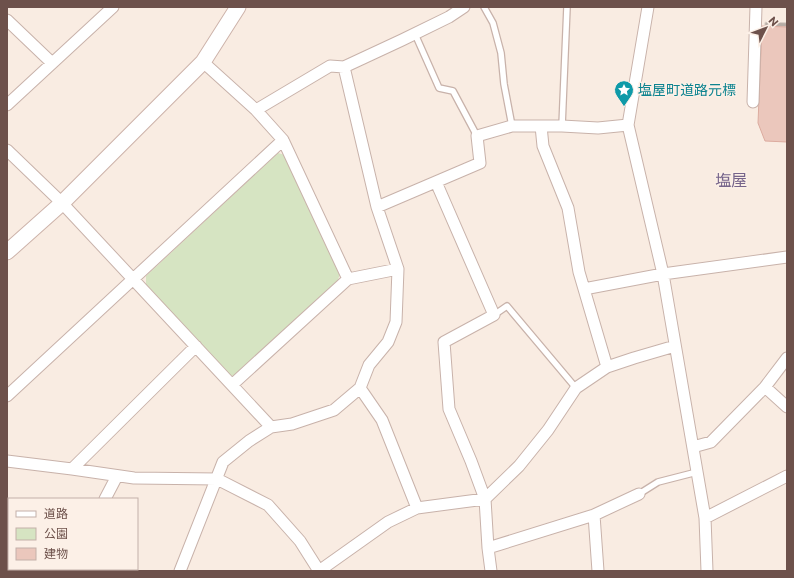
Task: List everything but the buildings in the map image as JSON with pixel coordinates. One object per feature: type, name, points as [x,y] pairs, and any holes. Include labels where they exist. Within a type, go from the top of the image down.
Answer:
[{"type":"street","points":[[7,104],[113,7]]},
{"type":"street","points":[[7,252],[62,203],[203,62],[238,7]]},
{"type":"street","points":[[256,110],[330,66],[344,67],[449,17],[464,7]]},
{"type":"street","points":[[648,7],[628,125],[663,274],[705,518],[707,571]]},
{"type":"street","points":[[753,102],[756,7]]},
{"type":"street","points":[[7,20],[52,62]]},
{"type":"street","points":[[203,62],[256,110],[283,140],[348,279]]},
{"type":"street","points":[[180,571],[223,462],[249,441],[271,427],[292,424],[334,410],[360,388],[369,365],[388,342],[396,322],[398,269],[377,207],[344,67]]},
{"type":"street","points":[[377,207],[480,163],[477,136],[512,126],[598,128],[628,125]]},
{"type":"street","points":[[541,126],[543,146],[568,208],[579,272],[607,367]]},
{"type":"street","points":[[7,396],[283,140]]},
{"type":"street","points":[[7,150],[62,203],[271,427]]},
{"type":"street","points":[[436,182],[494,315],[444,342],[449,409],[485,499],[491,571]]},
{"type":"street","points":[[584,290],[663,274],[787,257]]},
{"type":"street","points":[[232,385],[348,279],[398,269]]},
{"type":"street","points":[[72,469],[196,346]]},
{"type":"street","points":[[7,462],[134,478],[217,479],[268,505],[300,541],[319,571],[388,522],[417,508],[485,499],[519,466],[548,430],[576,388],[607,367],[675,346]]},
{"type":"street","points":[[692,447],[711,442],[765,386],[787,358]]},
{"type":"street","points":[[765,386],[787,407]]},
{"type":"street","points":[[360,388],[382,420],[417,508]]},
{"type":"street","points":[[106,498],[117,476]]},
{"type":"street","points":[[705,518],[787,476]]},
{"type":"street","points":[[488,548],[594,515],[639,494]]},
{"type":"street","points":[[594,515],[598,571]]},
{"type":"lane","points":[[484,7],[493,23],[501,52],[504,84],[512,126]]},
{"type":"lane","points":[[562,126],[567,7]]},
{"type":"lane","points":[[414,34],[439,88],[453,91],[477,136]]},
{"type":"lane","points":[[494,315],[507,306],[576,388]]},
{"type":"lane","points":[[639,494],[658,482],[697,472]]},
{"type":"green space","points":[[278,153],[285,155],[340,273],[338,280],[239,375],[231,376],[146,286],[146,276]]},
{"type":"place","name":"塩屋町道路元標","points":[[624,107]]},
{"type":"district","name":"塩屋","points":[[731,180]]}]
